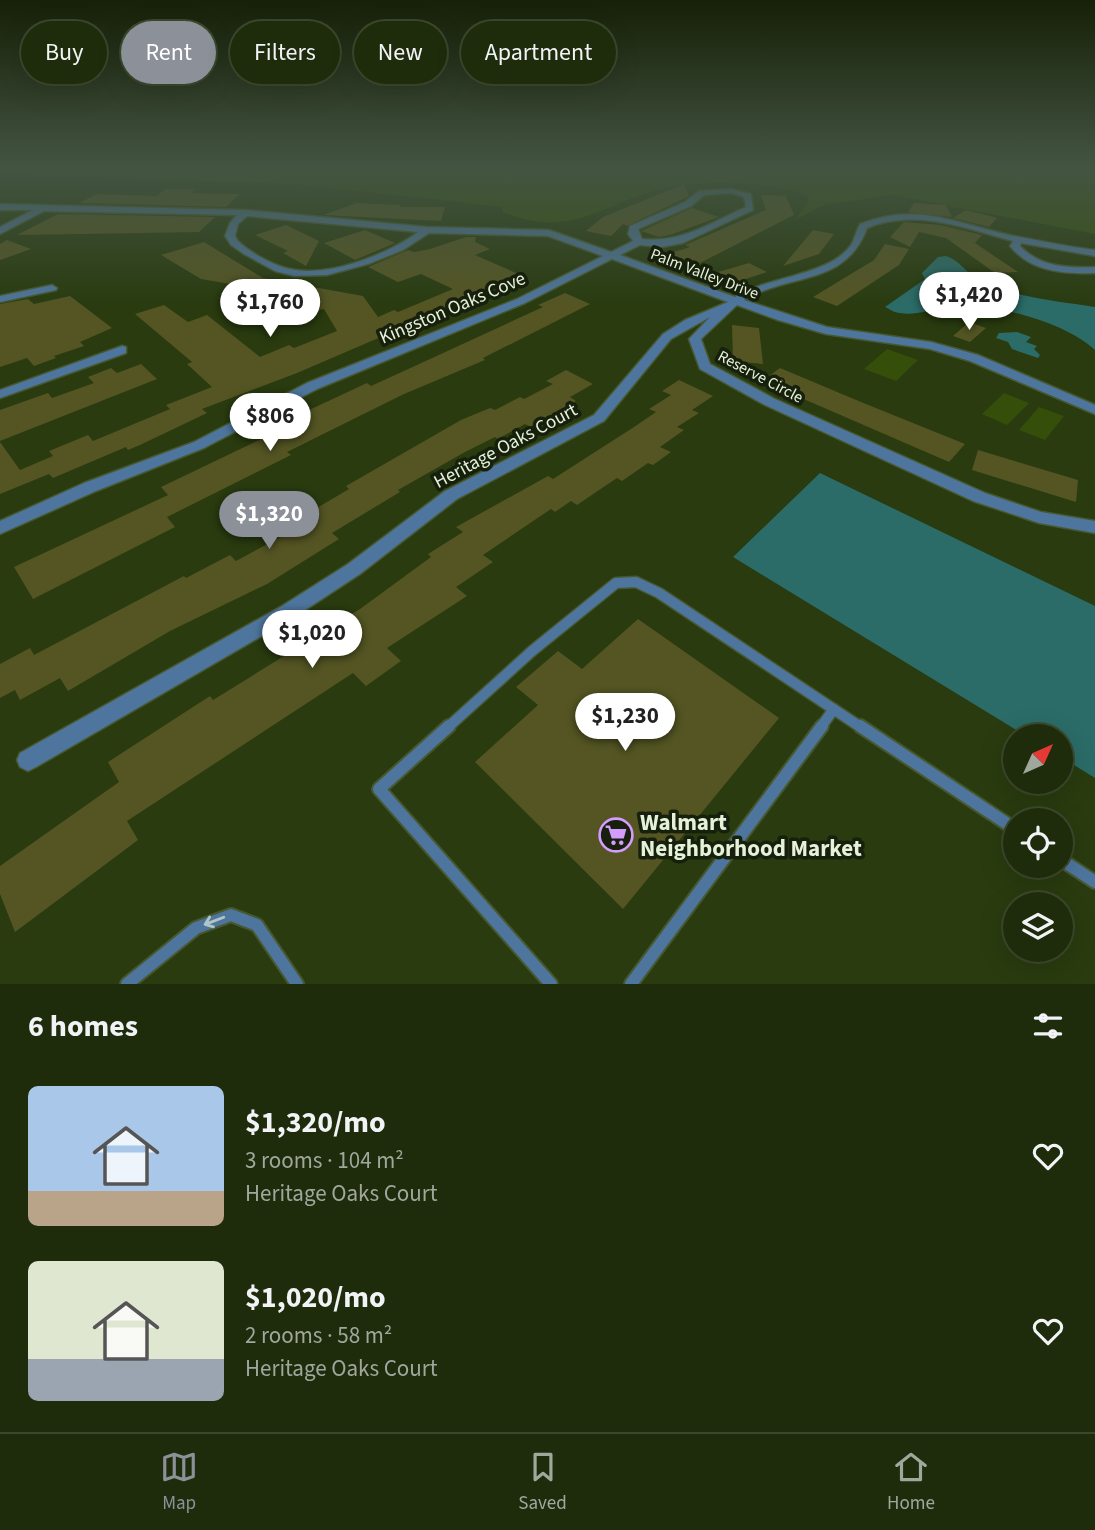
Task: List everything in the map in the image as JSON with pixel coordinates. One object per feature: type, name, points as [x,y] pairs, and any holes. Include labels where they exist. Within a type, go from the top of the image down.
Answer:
[{"type":"street","points":[[0,231],[33,214]]},
{"type":"street","points":[[244,214],[234,223],[230,236],[233,243],[262,261],[295,273],[340,268],[412,243],[427,230]]},
{"type":"street","name":"Palm Valley Drive","points":[[255,214],[427,230],[536,230],[802,324],[951,351],[1006,370],[1095,410]]},
{"type":"street","points":[[665,214],[633,228],[633,234],[639,242],[662,244],[680,241],[737,214]]},
{"type":"street","name":"Reserve Circle","points":[[1095,253],[1018,239],[953,222],[898,215],[875,220],[863,226],[856,245],[843,258],[815,272],[758,289],[734,301],[695,339],[704,366],[720,377],[979,497],[1039,517],[1095,527]]},
{"type":"street","points":[[1018,239],[1015,247],[1025,259],[1044,266],[1095,270]]},
{"type":"street","name":"Kingston Oaks Cove","points":[[0,528],[90,487],[200,445],[312,386],[521,301],[639,242]]},
{"type":"street","points":[[0,299],[52,288]]},
{"type":"street","name":"Heritage Oaks Court","points":[[28,760],[289,611],[354,569],[451,495],[599,418],[618,400],[659,346],[678,328],[734,301]]},
{"type":"street","points":[[0,394],[122,350]]},
{"type":"lane","points":[[551,984],[379,789],[532,652],[616,583],[636,582],[659,593],[1003,821]]},
{"type":"lane","points":[[632,984],[834,709]]},
{"type":"lane","points":[[1073,868],[1095,882]]},
{"type":"lane","points":[[127,984],[196,928],[231,915],[257,925],[297,984]]},
{"type":"green space","points":[[509,214],[592,214],[565,221],[526,220]]},
{"type":"green space","points":[[990,214],[1095,214],[1095,234]]},
{"type":"green space","points":[[887,349],[918,360],[896,381],[864,369]]},
{"type":"green space","points":[[1004,393],[1029,403],[1007,425],[982,414]]},
{"type":"green space","points":[[1039,407],[1064,416],[1045,440],[1019,430]]},
{"type":"water","points":[[946,256],[976,278],[994,287],[1037,298],[1095,307],[1095,350],[1066,331],[1008,311],[953,306],[906,314],[885,307],[925,279],[922,273],[938,257]]},
{"type":"water","points":[[1017,332],[1031,337],[1026,342],[1037,346],[1034,349],[1040,355],[1038,358],[1012,349],[1008,342],[996,338],[999,333]]},
{"type":"water","points":[[820,473],[1095,606],[1095,778],[1073,764],[1073,724],[1007,724],[733,557]]},
{"type":"building","points":[[58,214],[215,217],[199,232],[17,235]]},
{"type":"building","points":[[326,214],[443,214],[441,221],[323,215]]},
{"type":"building","points":[[611,214],[652,214],[627,226],[623,224],[611,236],[586,231]]},
{"type":"building","points":[[679,214],[710,214],[719,217],[659,237],[641,231]]},
{"type":"building","points":[[757,214],[794,215],[692,267],[682,266],[661,256],[690,247],[685,245]]},
{"type":"building","points":[[925,214],[950,214],[952,217]]},
{"type":"building","points":[[960,214],[981,214],[997,218],[989,227],[953,218]]},
{"type":"building","points":[[904,222],[940,225],[982,235],[975,243],[1018,272],[995,273],[946,238],[919,232],[910,247],[890,237]]},
{"type":"building","points":[[286,225],[319,241],[306,266],[283,253],[288,251],[255,235]]},
{"type":"building","points":[[365,230],[395,243],[355,260],[324,243]]},
{"type":"building","points":[[813,230],[834,234],[819,254],[783,266]]},
{"type":"building","points":[[466,237],[476,237],[475,242],[490,249],[475,255],[523,276],[297,373],[202,409],[207,413],[140,445],[128,450],[126,447],[53,478],[49,474],[0,494],[0,442],[20,470],[53,456],[49,451],[88,435],[93,441],[170,409],[166,405],[212,387],[187,364],[192,362],[135,314],[164,305],[188,322],[207,315],[260,357],[289,345],[294,348],[337,331],[324,309],[314,311],[300,287],[274,305],[230,298],[248,287],[201,279],[161,255],[204,242],[263,278],[363,296],[378,317],[394,310],[398,312],[453,289],[421,274],[398,282],[368,267],[408,250],[414,252],[430,249]]},
{"type":"building","points":[[7,240],[31,249],[0,260],[0,244]]},
{"type":"building","points":[[885,244],[909,249],[899,265],[837,306],[813,297],[874,260]]},
{"type":"building","points":[[749,263],[767,272],[727,285],[708,275]]},
{"type":"building","points":[[565,293],[590,304],[483,358],[485,360],[404,394],[287,452],[291,455],[167,517],[175,527],[33,599],[14,567],[168,495],[161,487],[282,429],[277,425],[367,383],[371,386],[417,365],[543,307],[538,305]]},
{"type":"building","points":[[70,296],[112,328],[80,342],[84,346],[34,366],[27,358],[0,367],[0,304],[28,299],[34,304]]},
{"type":"building","points":[[969,322],[986,328],[970,342],[953,336]]},
{"type":"building","points":[[732,325],[759,328],[763,364],[733,361]]},
{"type":"building","points":[[141,364],[157,379],[0,441],[0,410],[48,393],[52,398],[94,383],[88,377],[111,368],[117,373]]},
{"type":"building","points":[[780,368],[965,444],[949,462],[762,381]]},
{"type":"building","points":[[566,370],[593,384],[570,397],[576,401],[531,427],[525,424],[498,439],[495,437],[465,452],[398,490],[400,492],[332,533],[339,539],[267,584],[170,631],[68,691],[60,678],[20,700],[15,690],[0,698],[0,664],[30,648],[34,655],[184,576],[186,578],[230,555],[236,561],[282,536],[278,531],[349,489],[346,486],[461,420],[490,408],[495,410],[520,397],[524,399],[553,384],[546,381]]},
{"type":"building","points":[[679,380],[713,396],[692,410],[699,413],[677,427],[684,430],[660,447],[671,452],[653,465],[648,463],[622,481],[617,478],[577,505],[571,501],[555,512],[551,509],[483,555],[493,562],[456,587],[467,596],[387,648],[401,661],[366,686],[353,673],[127,821],[138,840],[15,932],[0,894],[0,866],[119,782],[108,762],[210,696],[213,700],[360,609],[431,557],[428,554],[463,532],[456,527],[548,476],[553,479],[634,427],[656,412],[649,409],[671,395],[662,391]]},
{"type":"building","points":[[978,450],[1078,480],[1076,502],[972,470]]},
{"type":"building","name":"Walmart Neighborhood Market","points":[[638,619],[779,718],[623,909],[475,762],[538,705],[516,687],[558,651],[582,669]]},
{"type":"place","name":"Walmart Neighborhood Market","points":[[616,835]]}]
